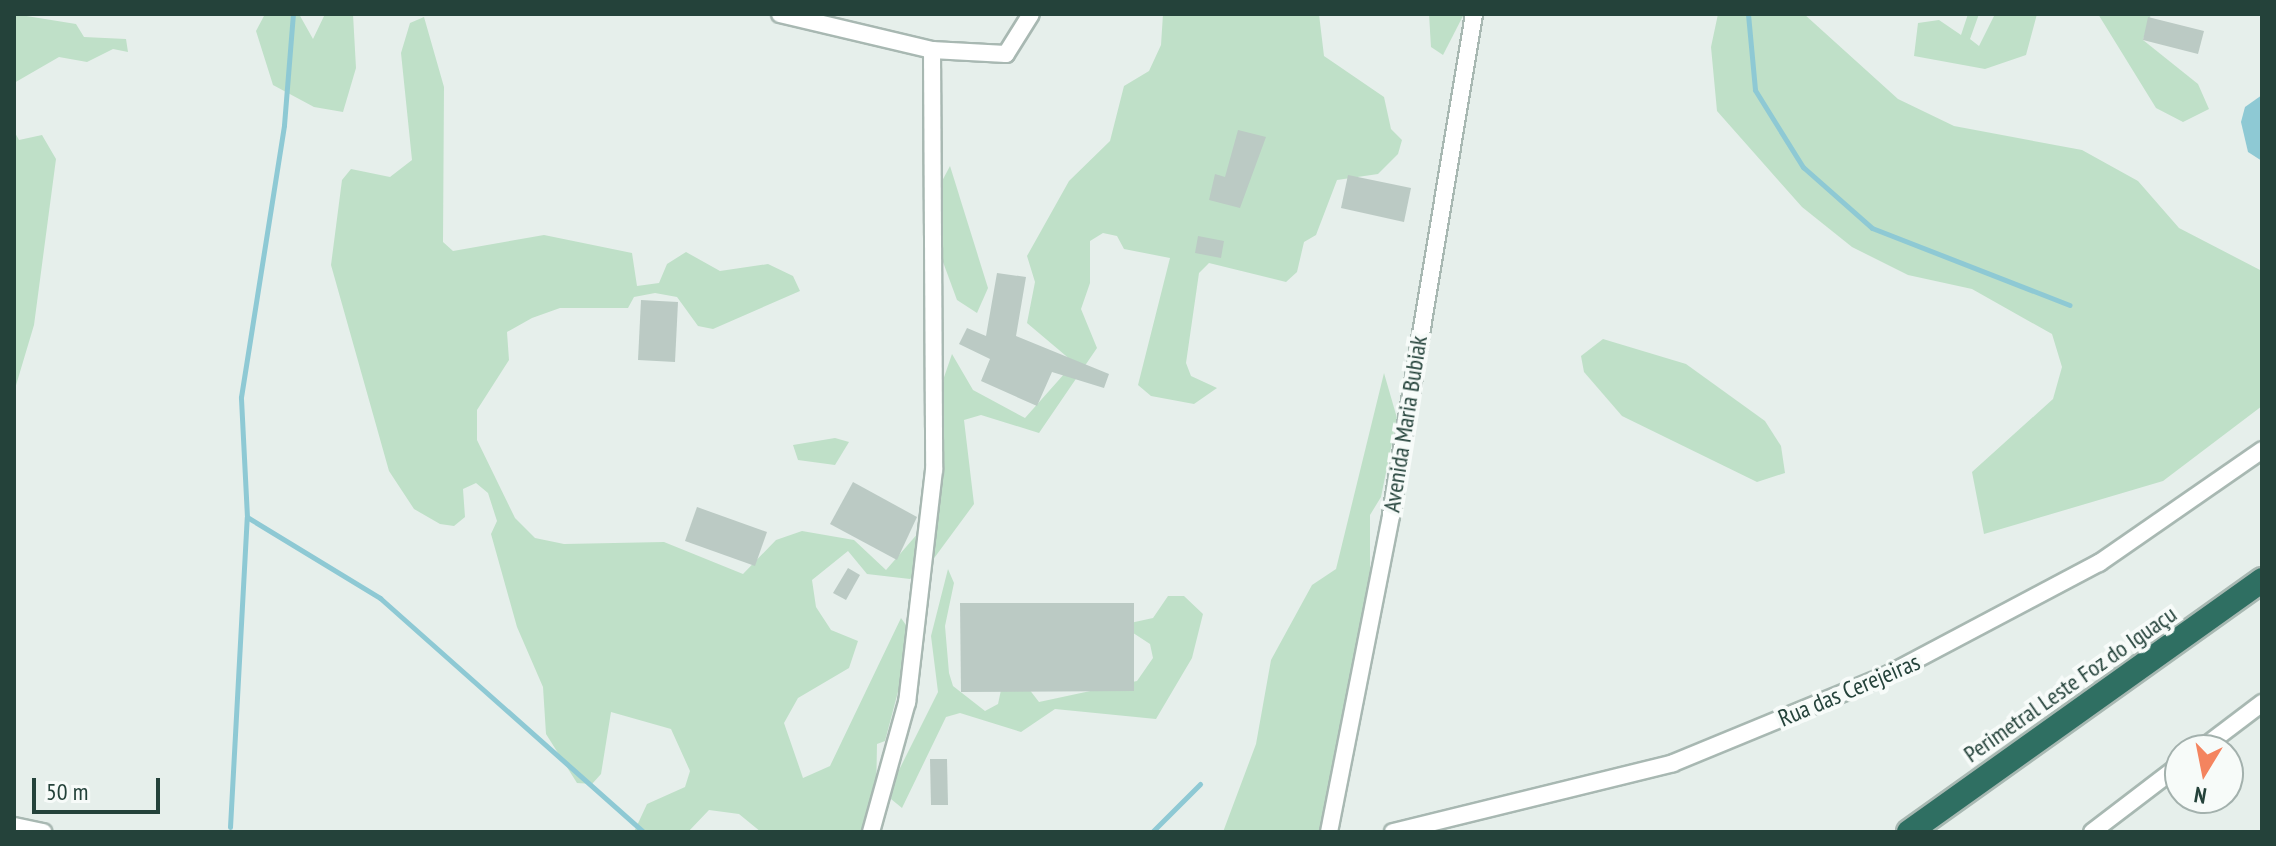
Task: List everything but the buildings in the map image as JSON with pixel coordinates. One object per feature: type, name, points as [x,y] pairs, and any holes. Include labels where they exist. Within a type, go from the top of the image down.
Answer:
[{"type":"highway","name":"Perimetral Leste Foz do Iguaçu","points":[[1909,832],[2262,580]]},
{"type":"street","points":[[780,14],[932,50],[1006,54],[1031,14]]},
{"type":"street","name":"Avenida Maria Bubiak","points":[[1329,832],[1391,515],[1474,14]]},
{"type":"street","points":[[871,832],[907,702],[934,470],[932,50]]},
{"type":"street","name":"Rua das Cerejeiras","points":[[1393,832],[1673,763],[1889,674],[2072,579],[2262,450]]},
{"type":"street","points":[[2221,734],[2262,703]]},
{"type":"street","points":[[2092,832],[2164,777]]},
{"type":"street","points":[[14,826],[43,832]]},
{"type":"green space","points":[[14,14],[76,24],[84,37],[126,39],[128,52],[113,49],[87,62],[59,57],[14,83]]},
{"type":"green space","points":[[265,14],[299,14],[313,39],[325,14],[353,14],[356,68],[343,112],[314,107],[273,85],[256,31]]},
{"type":"green space","points":[[1163,14],[1319,14],[1324,56],[1384,97],[1391,129],[1402,140],[1398,154],[1378,174],[1337,180],[1316,235],[1304,242],[1297,272],[1286,282],[1209,263],[1199,273],[1186,363],[1191,376],[1217,388],[1194,404],[1151,396],[1138,385],[1170,258],[1124,249],[1117,236],[1103,233],[1090,241],[1090,283],[1081,309],[1097,348],[1039,433],[981,415],[964,420],[974,504],[932,561],[941,386],[952,354],[973,390],[1025,418],[1065,373],[1072,361],[1027,323],[1035,282],[1027,256],[1069,181],[1110,141],[1124,86],[1149,71],[1161,45]]},
{"type":"green space","points":[[1429,14],[1464,14],[1443,55],[1431,47]]},
{"type":"green space","points":[[1718,14],[1804,14],[1898,99],[1954,126],[2082,150],[2138,181],[2179,228],[2262,271],[2262,406],[2163,481],[1984,534],[1972,472],[2053,399],[2062,367],[2052,334],[1972,289],[1908,275],[1852,247],[1802,207],[1717,111],[1711,47]]},
{"type":"green space","points":[[1968,14],[1979,14],[1970,39],[1979,46],[1995,14],[2037,14],[2026,55],[1985,69],[1914,56],[1918,23],[1939,20],[1961,35]]},
{"type":"green space","points":[[2098,14],[2151,14],[2143,40],[2198,84],[2209,109],[2183,122],[2156,108]]},
{"type":"green space","points":[[424,17],[444,87],[443,242],[453,251],[544,235],[632,253],[637,286],[659,283],[667,264],[686,252],[720,271],[768,264],[793,276],[800,291],[713,329],[698,326],[677,297],[655,293],[634,297],[628,308],[560,308],[532,318],[507,332],[509,360],[477,410],[477,440],[515,518],[535,538],[564,544],[664,542],[743,574],[776,540],[802,531],[854,540],[886,570],[926,524],[921,571],[910,579],[867,574],[848,551],[812,580],[816,607],[831,630],[858,641],[849,668],[798,698],[784,723],[803,778],[830,766],[901,618],[913,635],[885,741],[877,744],[876,799],[865,832],[761,832],[739,814],[709,810],[688,832],[634,832],[647,804],[685,787],[690,771],[671,729],[611,712],[601,774],[592,784],[577,783],[546,734],[543,687],[517,627],[491,534],[497,521],[488,493],[476,483],[463,489],[465,517],[454,526],[440,524],[414,509],[389,471],[331,265],[342,180],[351,169],[390,177],[412,160],[401,53],[410,23]]},
{"type":"green space","points":[[14,131],[19,140],[42,135],[56,159],[34,325],[14,392]]},
{"type":"green space","points":[[950,166],[988,288],[977,313],[957,300],[943,262],[941,183]]},
{"type":"green space","points":[[1603,339],[1686,364],[1765,421],[1781,446],[1785,473],[1757,482],[1622,416],[1584,372],[1581,356]]},
{"type":"green space","points":[[1384,373],[1397,418],[1381,497],[1370,515],[1370,594],[1324,832],[1223,832],[1256,744],[1271,660],[1312,585],[1336,569]]},
{"type":"green space","points":[[835,438],[849,442],[835,465],[798,460],[793,445]]},
{"type":"green space","points":[[948,569],[954,583],[945,626],[949,673],[953,686],[985,711],[998,704],[1004,676],[1022,680],[1039,702],[1137,681],[1153,658],[1150,644],[1121,625],[1153,618],[1168,596],[1184,596],[1203,614],[1192,658],[1156,719],[1055,709],[1021,732],[960,713],[946,717],[902,808],[891,799],[892,784],[938,692],[931,636]]},
{"type":"water","points":[[2262,95],[2262,161],[2248,152],[2241,122],[2245,107]]},
{"type":"waterway","points":[[230,827],[247,517],[241,397],[284,125],[293,14]]},
{"type":"waterway","points":[[1748,14],[1755,90],[1803,167],[1872,228],[2069,305]]},
{"type":"waterway","points":[[247,517],[380,598],[644,832]]},
{"type":"waterway","points":[[1152,832],[1200,784]]}]
